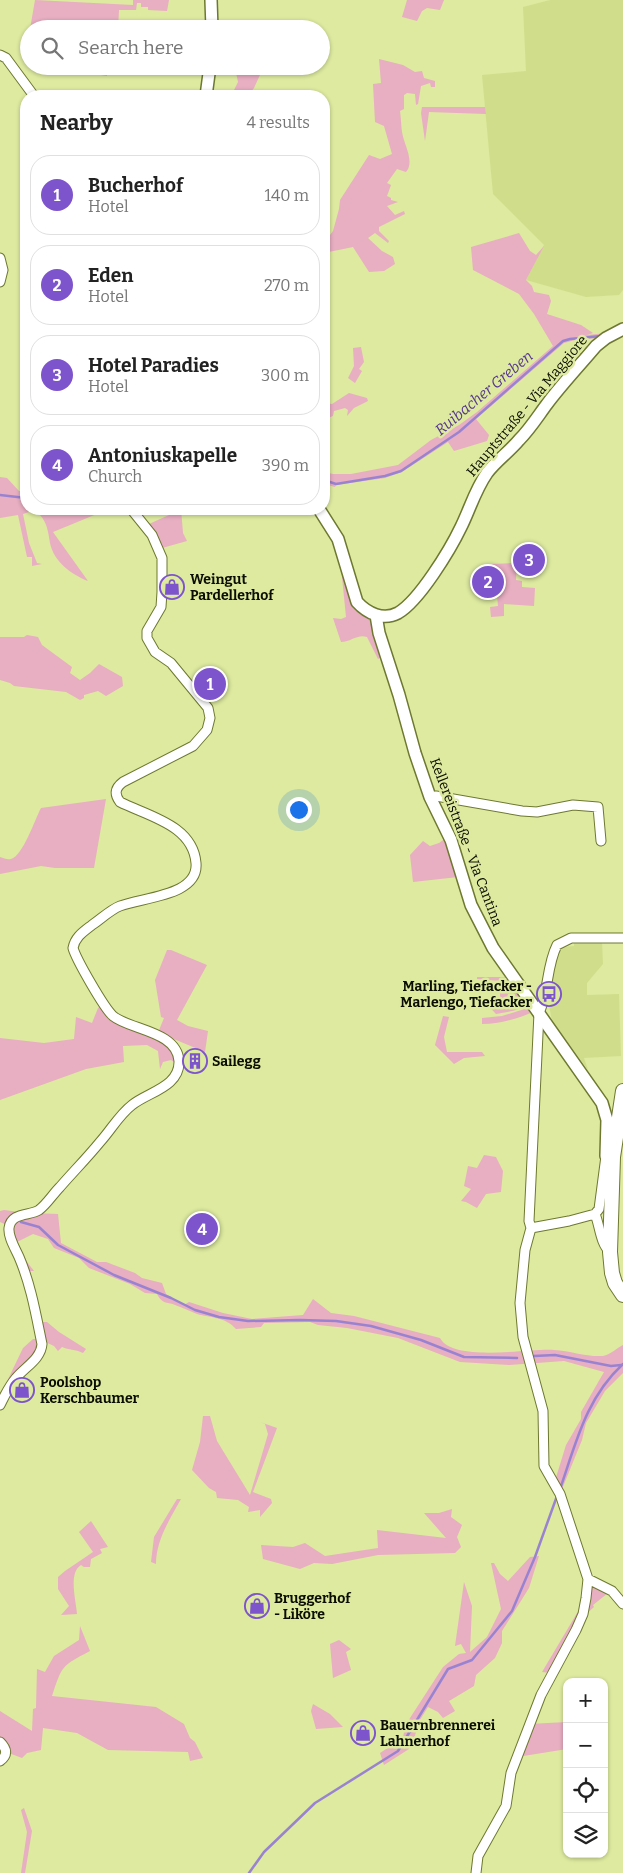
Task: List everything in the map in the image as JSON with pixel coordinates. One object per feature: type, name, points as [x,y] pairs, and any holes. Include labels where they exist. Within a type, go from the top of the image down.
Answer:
[{"type":"main road","points":[[623,1091],[610,1156],[610,1252],[612,1273],[623,1295]]},
{"type":"street","points":[[210,0],[211,20]]},
{"type":"street","points":[[0,55],[6,58],[30,90]]},
{"type":"street","points":[[207,90],[209,75]]},
{"type":"street","points":[[0,258],[3,270],[0,282]]},
{"type":"street","name":"Hauptstraße - Via Maggiore","points":[[379,615],[396,614],[419,593],[457,535],[476,490],[488,472],[520,440],[596,346],[623,329]]},
{"type":"street","points":[[0,1405],[17,1377],[42,1350],[27,1276],[10,1235],[9,1226],[11,1222],[19,1216],[39,1210],[101,1142],[120,1116],[132,1105],[169,1083],[176,1074],[179,1060],[176,1052],[167,1042],[153,1033],[113,1016],[83,970],[73,948],[76,938],[114,908],[180,889],[191,881],[196,872],[196,858],[192,844],[186,838],[162,821],[120,802],[116,797],[118,786],[123,782],[193,746],[207,730],[210,718],[208,708],[202,700],[171,663],[155,652],[147,638],[148,631],[160,606],[162,558],[152,535],[136,515]]},
{"type":"street","points":[[322,515],[338,538],[357,602],[363,608],[379,615]]},
{"type":"street","name":"Kellereistraße - Via Cantina","points":[[379,615],[385,649],[415,753],[430,797],[450,840],[471,905],[484,932],[602,1103],[607,1120],[610,1156]]},
{"type":"street","points":[[430,797],[436,796],[537,812],[573,805],[598,807],[601,841]]},
{"type":"street","points":[[476,1873],[478,1856],[506,1806],[511,1773],[541,1695],[583,1614],[588,1579],[560,1494],[544,1466],[543,1410],[523,1337],[520,1303],[525,1250],[531,1228],[528,1221],[539,1013],[546,994],[550,965],[557,945],[571,938],[623,938]]},
{"type":"street","points":[[531,1228],[594,1214],[599,1209],[610,1156]]},
{"type":"street","points":[[594,1214],[599,1223],[603,1242],[610,1252]]},
{"type":"street","points":[[588,1579],[612,1591],[623,1604]]},
{"type":"street","points":[[0,1742],[6,1752],[5,1757],[0,1761]]},
{"type":"shaded area","points":[[35,0],[133,5],[133,0],[169,0],[167,11],[148,10],[148,7],[141,7],[141,3],[137,3],[136,10],[119,10],[118,20],[32,20]]},
{"type":"shaded area","points":[[407,0],[444,0],[440,10],[427,8],[422,11],[417,21],[402,17]]},
{"type":"shaded area","points":[[550,0],[623,0],[623,290],[619,295],[586,297],[526,280],[544,245],[493,194],[482,75],[526,71],[523,7]]},
{"type":"shaded area","points":[[379,59],[403,65],[415,72],[422,71],[424,78],[435,81],[435,87],[431,87],[430,83],[421,86],[418,104],[416,105],[415,94],[407,93],[404,95],[404,109],[400,111],[402,132],[409,163],[406,172],[397,169],[387,183],[391,185],[387,196],[391,200],[398,202],[387,206],[395,215],[404,211],[405,214],[379,227],[379,231],[389,241],[388,243],[375,233],[368,238],[382,251],[393,257],[395,264],[384,271],[369,272],[353,247],[330,252],[330,235],[333,231],[340,200],[369,155],[380,159],[392,154],[384,126],[375,122],[373,84],[381,83]]},
{"type":"shaded area","points":[[236,75],[260,75],[252,90],[234,90],[238,82]]},
{"type":"shaded area","points":[[422,107],[485,107],[486,114],[429,112],[425,141],[421,113]]},
{"type":"shaded area","points":[[519,233],[530,251],[536,255],[544,246],[526,280],[532,286],[534,292],[549,295],[551,301],[547,314],[581,325],[593,333],[587,335],[616,332],[606,338],[579,339],[564,343],[476,419],[489,435],[487,441],[454,451],[448,442],[402,472],[385,478],[336,485],[335,487],[330,486],[330,473],[351,474],[398,465],[431,440],[459,425],[477,412],[553,346],[534,314],[519,294],[473,270],[471,247]]},
{"type":"shaded area","points":[[361,347],[364,362],[359,369],[362,371],[355,383],[348,378],[354,366],[353,348]]},
{"type":"shaded area","points":[[349,393],[367,398],[368,401],[354,408],[347,416],[348,410],[345,408],[334,411],[333,416],[330,417],[330,404]]},
{"type":"shaded area","points":[[0,477],[7,478],[20,491],[20,515],[23,515],[29,543],[37,563],[42,564],[32,566],[32,557],[27,557],[18,515],[0,518]]},
{"type":"shaded area","points":[[40,515],[94,515],[53,532],[88,581],[75,575],[59,562],[52,550],[44,520]]},
{"type":"shaded area","points":[[169,515],[182,515],[183,533],[187,541],[162,548],[149,524]]},
{"type":"shaded area","points":[[517,563],[516,580],[522,581],[522,587],[535,588],[534,606],[504,604],[504,616],[491,617],[490,607],[498,606],[495,573],[482,574],[481,567],[491,564]]},
{"type":"shaded area","points":[[341,567],[361,612],[369,618],[377,635],[383,656],[378,659],[367,637],[363,636],[341,642],[333,618],[341,619],[346,617]]},
{"type":"shaded area","points":[[27,635],[38,637],[42,645],[72,667],[70,673],[80,680],[99,664],[122,677],[123,686],[106,696],[98,691],[84,695],[84,698],[80,700],[66,692],[14,686],[0,680],[0,637],[24,637]]},
{"type":"shaded area","points":[[106,799],[94,868],[41,866],[0,874],[0,857],[11,859],[20,851],[41,808]]},
{"type":"shaded area","points":[[446,838],[458,877],[413,882],[410,855],[423,841],[430,846]]},
{"type":"shaded area","points":[[602,941],[603,964],[587,983],[587,995],[619,994],[621,1056],[584,1058],[588,1070],[552,1021],[549,1005],[556,957],[562,947],[574,946],[574,942]]},
{"type":"shaded area","points":[[167,950],[207,965],[177,1020],[188,1026],[208,1031],[205,1052],[169,1037],[168,1042],[178,1065],[171,1060],[163,1062],[160,1069],[158,1051],[147,1045],[123,1046],[124,1062],[86,1069],[0,1100],[0,1038],[44,1043],[74,1039],[76,1017],[92,1023],[98,1008],[104,1004],[109,1012],[157,1035],[164,1018],[161,1017],[155,980]]},
{"type":"shaded area","points":[[477,977],[509,977],[527,1004],[517,1010],[496,1014],[483,1000],[500,1001],[500,981],[477,979]]},
{"type":"shaded area","points":[[534,1006],[537,1010],[517,1018],[503,1022],[482,1024],[482,1018],[502,1016]]},
{"type":"shaded area","points":[[443,1016],[449,1017],[444,1037],[447,1052],[482,1052],[485,1056],[464,1058],[454,1064],[435,1045]]},
{"type":"shaded area","points":[[484,1155],[496,1157],[503,1171],[501,1192],[486,1194],[477,1208],[461,1201],[471,1189],[464,1186],[468,1166],[477,1168]]},
{"type":"shaded area","points":[[0,1211],[58,1214],[61,1243],[97,1262],[106,1262],[135,1273],[142,1278],[162,1283],[166,1294],[184,1305],[189,1302],[223,1313],[252,1319],[303,1315],[313,1299],[331,1313],[354,1316],[440,1338],[448,1346],[475,1352],[554,1350],[603,1356],[623,1345],[623,1373],[605,1391],[586,1423],[582,1440],[560,1494],[554,1484],[566,1445],[581,1419],[581,1412],[604,1372],[564,1361],[509,1365],[460,1362],[398,1338],[347,1328],[318,1325],[310,1322],[264,1323],[261,1327],[236,1329],[228,1322],[197,1314],[165,1302],[157,1294],[145,1293],[130,1284],[89,1268],[79,1258],[54,1248],[48,1239],[33,1234],[17,1242],[34,1271],[25,1271],[9,1226],[0,1222]]},
{"type":"shaded area","points":[[37,1322],[47,1322],[86,1349],[83,1353],[62,1347],[58,1351],[54,1346],[41,1340],[42,1344],[0,1396],[23,1348],[33,1339],[41,1339]]},
{"type":"shaded area","points":[[203,1416],[210,1416],[217,1441],[250,1495],[268,1434],[265,1424],[260,1422],[277,1428],[253,1492],[271,1499],[272,1503],[260,1517],[260,1510],[248,1512],[249,1507],[238,1500],[217,1498],[216,1492],[209,1488],[192,1470],[200,1442]]},
{"type":"shaded area","points":[[177,1499],[181,1499],[161,1538],[156,1564],[151,1562],[154,1537]]},
{"type":"shaded area","points":[[452,1509],[451,1517],[462,1525],[457,1537],[461,1547],[455,1553],[378,1555],[332,1564],[314,1563],[300,1569],[263,1559],[261,1545],[293,1547],[305,1543],[325,1556],[378,1548],[377,1530],[446,1538],[424,1513],[439,1513]]},
{"type":"shaded area","points":[[91,1521],[108,1547],[100,1549],[102,1553],[91,1559],[90,1567],[81,1565],[77,1569],[74,1580],[74,1594],[77,1614],[61,1615],[69,1606],[58,1589],[58,1577],[93,1552],[79,1532]]},
{"type":"shaded area","points":[[539,1556],[529,1588],[502,1631],[502,1643],[495,1658],[476,1675],[474,1686],[449,1701],[455,1711],[443,1718],[438,1712],[428,1707],[418,1723],[409,1749],[384,1765],[380,1753],[403,1738],[410,1718],[443,1667],[459,1654],[466,1653],[461,1644],[455,1646],[464,1582],[472,1606],[470,1652],[487,1637],[501,1609],[491,1563],[494,1563],[500,1574],[508,1581],[530,1557]]},
{"type":"shaded area","points":[[588,1579],[608,1593],[593,1605],[594,1607],[585,1615],[551,1673],[542,1672],[586,1598]]},
{"type":"shaded area","points":[[80,1626],[90,1651],[73,1660],[64,1668],[58,1678],[52,1696],[156,1707],[184,1724],[190,1738],[195,1742],[203,1758],[190,1761],[188,1752],[108,1750],[77,1733],[43,1728],[41,1750],[27,1753],[22,1758],[6,1752],[0,1742],[0,1711],[32,1731],[33,1709],[36,1708],[37,1669],[45,1672],[54,1656],[79,1640]]},
{"type":"shaded area","points":[[339,1640],[351,1649],[346,1652],[351,1670],[333,1678],[330,1644]]},
{"type":"shaded area","points":[[313,1704],[330,1714],[343,1727],[316,1729],[311,1711]]},
{"type":"shaded area","points":[[563,1722],[563,1750],[517,1757],[529,1724]]},
{"type":"shaded area","points":[[24,1808],[32,1831],[25,1873],[21,1873],[27,1832],[21,1810]]},
{"type":"waterway","name":"Ruibacher Greben","points":[[330,482],[336,484],[385,476],[401,471],[459,432],[563,341],[601,336]]},
{"type":"waterway","name":"Ruibacher Greben","points":[[0,495],[20,497]]},
{"type":"waterway","points":[[21,1222],[39,1227],[58,1245],[114,1275],[195,1310],[219,1317],[248,1321],[336,1321],[371,1326],[421,1340],[464,1357],[517,1358]]},
{"type":"waterway","points":[[534,1356],[555,1355],[611,1366],[621,1365]]},
{"type":"waterway","points":[[560,1489],[577,1438],[591,1406],[610,1377],[623,1364]]},
{"type":"waterway","points":[[249,1873],[264,1852],[315,1803],[398,1751],[448,1669],[472,1660],[512,1611],[535,1557],[557,1496]]},
{"type":"place","name":"Hotel Paradies","points":[[529,560]]},
{"type":"place","name":"Eden","points":[[488,582]]},
{"type":"place","name":"Weingut Pardellerhof","points":[[172,587]]},
{"type":"place","name":"Bucherhof","points":[[210,684]]},
{"type":"place","name":"Marling, Tiefacker - Marlengo, Tiefacker","points":[[549,994]]},
{"type":"place","name":"Sailegg","points":[[195,1061]]},
{"type":"place","name":"Antoniuskapelle","points":[[202,1229]]},
{"type":"place","name":"Poolshop Kerschbaumer","points":[[22,1390]]},
{"type":"place","name":"Bruggerhof - Liköre","points":[[257,1606]]},
{"type":"place","name":"Bauernbrennerei Lahnerhof","points":[[363,1733]]}]
